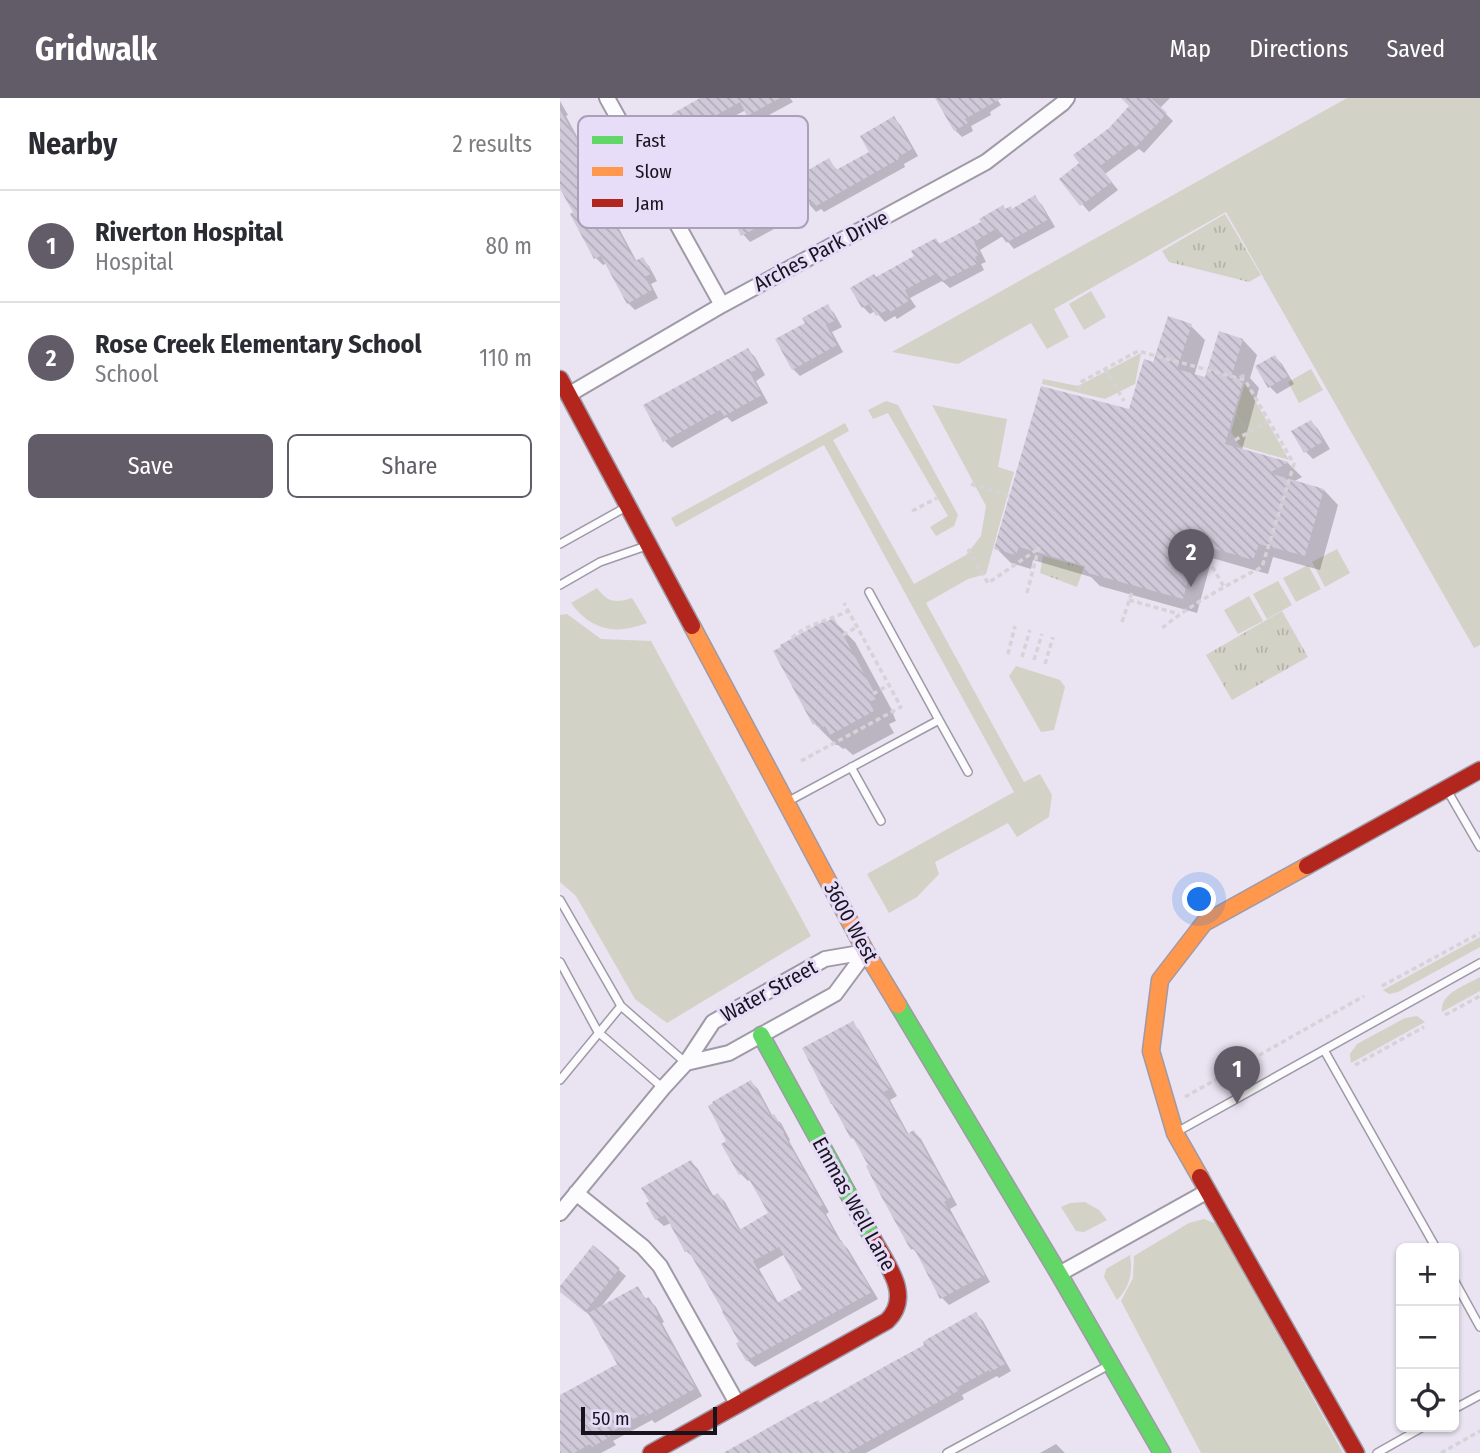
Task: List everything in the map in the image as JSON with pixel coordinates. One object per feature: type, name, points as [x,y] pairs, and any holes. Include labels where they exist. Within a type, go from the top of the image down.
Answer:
[{"type":"street","points":[[607,98],[617,116]]},
{"type":"street","name":"Arches Park Drive","points":[[568,395],[722,305],[986,162],[1067,98]]},
{"type":"street","points":[[679,228],[722,305]]},
{"type":"street","name":"3600 West","points":[[560,379],[866,952],[1163,1453]]},
{"type":"street","points":[[1356,1453],[1175,1133],[1151,1051],[1160,980],[1204,923],[1480,770]]},
{"type":"street","name":"Water Street","points":[[685,1063],[729,1053],[835,994],[866,952]]},
{"type":"street","name":"Water Street","points":[[560,1213],[685,1063],[713,1022],[825,959],[866,952]]},
{"type":"street","name":"Emmas Well Lane","points":[[651,1453],[880,1326],[893,1316],[900,1300],[893,1276],[761,1035]]},
{"type":"street","points":[[1059,1274],[1208,1191]]},
{"type":"street","points":[[576,1194],[643,1247],[660,1266],[738,1405]]},
{"type":"lane","points":[[560,544],[628,506]]},
{"type":"lane","points":[[560,585],[600,562],[649,545]]},
{"type":"lane","points":[[869,592],[968,772]]},
{"type":"lane","points":[[786,802],[939,720]]},
{"type":"lane","points":[[851,768],[881,821]]},
{"type":"lane","points":[[1446,789],[1478,838],[1480,847]]},
{"type":"lane","points":[[560,900],[621,1006],[685,1063]]},
{"type":"lane","points":[[560,962],[598,1032],[663,1088]]},
{"type":"lane","points":[[1175,1133],[1480,963]]},
{"type":"lane","points":[[560,1080],[621,1006]]},
{"type":"lane","points":[[1324,1050],[1433,1243]]},
{"type":"lane","points":[[1459,1289],[1480,1327]]},
{"type":"lane","points":[[947,1453],[1111,1363]]},
{"type":"lane","points":[[1459,1406],[1480,1395]]},
{"type":"lane","points":[[1377,1453],[1414,1432]]},
{"type":"path","points":[[1078,390],[1081,382],[1138,351],[1245,380],[1294,464],[1262,567],[1180,614],[1161,629]]},
{"type":"path","points":[[1105,369],[1124,401]]},
{"type":"path","points":[[1235,440],[1269,421]]},
{"type":"path","points":[[971,484],[1009,496]]},
{"type":"path","points":[[912,511],[937,498]]},
{"type":"path","points":[[1027,593],[1040,543]]},
{"type":"path","points":[[968,549],[988,583],[1038,549]]},
{"type":"path","points":[[1204,552],[1224,587]]},
{"type":"path","points":[[1122,622],[1132,592]]},
{"type":"path","points":[[1129,600],[1180,614]]},
{"type":"path","points":[[801,761],[901,707],[844,603]]},
{"type":"path","points":[[792,638],[817,623],[848,611]]},
{"type":"path","points":[[1008,653],[1015,626]]},
{"type":"path","points":[[843,635],[857,627]]},
{"type":"path","points":[[1022,657],[1030,630]]},
{"type":"path","points":[[1034,660],[1042,634]]},
{"type":"path","points":[[1045,664],[1053,637]]},
{"type":"path","points":[[873,694],[889,685]]},
{"type":"path","points":[[1382,986],[1480,933]]},
{"type":"path","points":[[1185,1097],[1364,996]]},
{"type":"path","points":[[1445,1015],[1480,996]]},
{"type":"path","points":[[1355,1065],[1423,1027]]},
{"type":"path","points":[[1441,1453],[1480,1431]]},
{"type":"green space","points":[[1347,98],[1480,98],[1480,645],[1474,648],[1226,212],[1054,309],[1069,337],[1047,349],[1031,323],[958,364],[892,352]]},
{"type":"green space","points":[[1225,214],[1261,275],[1249,282],[1169,262],[1162,251]]},
{"type":"green space","points":[[1091,291],[1106,317],[1084,330],[1069,304]]},
{"type":"green space","points":[[1141,353],[1135,384],[1105,399],[1042,384],[1043,379],[1078,386]]},
{"type":"green space","points":[[1311,369],[1323,390],[1299,403],[1288,382]]},
{"type":"green space","points":[[1245,383],[1289,460],[1240,446],[1231,432],[1236,414],[1251,440],[1236,413]]},
{"type":"green space","points":[[886,401],[898,405],[958,515],[954,526],[936,536],[930,527],[948,516],[888,413],[873,419],[868,410]]},
{"type":"green space","points":[[932,405],[1007,419],[998,467],[1014,472],[986,574],[968,579],[926,603],[1024,782],[1040,774],[1052,795],[1049,817],[1017,837],[1008,823],[935,862],[939,874],[917,897],[889,913],[867,874],[1014,792],[824,445],[676,527],[671,518],[845,423],[849,431],[833,440],[914,584],[966,555],[981,536],[986,506]]},
{"type":"green space","points":[[1337,549],[1350,573],[1325,587],[1312,562]]},
{"type":"green space","points":[[1043,556],[1084,567],[1077,587],[1040,573]]},
{"type":"green space","points":[[1308,565],[1321,589],[1296,602],[1283,578]]},
{"type":"green space","points":[[1278,581],[1292,605],[1267,619],[1253,594]]},
{"type":"green space","points":[[597,588],[613,601],[632,598],[647,623],[614,629],[587,620],[571,603]]},
{"type":"green space","points":[[1249,596],[1263,621],[1238,634],[1224,610]]},
{"type":"green space","points":[[1282,611],[1308,657],[1232,700],[1206,655]]},
{"type":"green space","points":[[567,614],[601,639],[651,641],[811,936],[667,1023],[635,999],[576,896],[560,882],[560,615]]},
{"type":"green space","points":[[1016,666],[1060,680],[1065,687],[1054,730],[1041,732],[1009,676]]},
{"type":"green space","points":[[1480,937],[1480,947],[1398,992],[1389,994],[1383,990]]},
{"type":"green space","points":[[1480,977],[1480,991],[1442,1012],[1442,1005],[1449,995]]},
{"type":"green space","points":[[1417,1016],[1425,1022],[1351,1063],[1350,1054],[1357,1044],[1405,1018]]},
{"type":"green space","points":[[1085,1202],[1099,1210],[1107,1220],[1084,1232],[1076,1231],[1061,1207]]},
{"type":"green space","points":[[1204,1219],[1217,1224],[1343,1453],[1201,1453],[1121,1301],[1133,1278],[1134,1256],[1189,1223]]},
{"type":"green space","points":[[1130,1255],[1129,1279],[1117,1300],[1104,1277],[1106,1269]]},
{"type":"building","points":[[700,98],[780,98],[747,116],[740,102],[715,116],[672,114]]},
{"type":"building","points":[[935,98],[1002,98],[965,119],[968,123],[954,131]]},
{"type":"building","points":[[1121,98],[1151,98],[1167,113],[1136,147],[1130,143],[1100,166],[1112,182],[1080,206],[1059,179],[1079,163],[1073,155],[1109,128],[1129,106]]},
{"type":"building","points":[[560,110],[578,142],[578,228],[617,228],[635,261],[643,257],[652,273],[645,277],[652,290],[627,304],[601,256],[594,259],[570,214],[573,212],[560,189]]},
{"type":"building","points":[[894,116],[912,149],[816,206],[813,202],[808,204],[808,170],[829,158],[836,170],[869,152],[860,136]]},
{"type":"building","points":[[1035,195],[1049,219],[1006,243],[997,228],[974,242],[980,254],[975,257],[978,263],[941,282],[937,273],[905,290],[910,300],[889,313],[887,310],[876,316],[869,304],[862,308],[850,288],[914,256],[911,251],[936,238],[939,244],[981,222],[979,219],[1003,205],[1005,209],[1011,206],[1012,209]]},
{"type":"building","points":[[737,228],[756,228],[741,236]]},
{"type":"building","points":[[828,304],[836,320],[826,325],[837,345],[792,370],[775,339],[805,323],[802,318]]},
{"type":"building","points":[[1168,316],[1192,324],[1177,369],[1205,377],[1219,331],[1243,339],[1230,381],[1246,372],[1225,444],[1289,462],[1269,473],[1324,489],[1305,556],[1259,544],[1253,560],[1198,544],[1183,599],[1084,572],[1085,566],[1019,547],[1016,555],[994,549],[1041,386],[1129,409],[1144,359],[1153,362]]},
{"type":"building","points":[[748,348],[759,368],[750,373],[762,395],[724,416],[720,410],[663,442],[643,405]]},
{"type":"building","points":[[1275,355],[1288,376],[1268,388],[1255,366]]},
{"type":"building","points":[[1311,420],[1324,441],[1304,453],[1291,431]]},
{"type":"building","points":[[834,618],[876,699],[869,702],[874,711],[830,735],[825,726],[820,729],[816,723],[813,725],[773,651],[824,621]]},
{"type":"building","points":[[853,1021],[891,1088],[884,1092],[907,1134],[914,1130],[951,1197],[944,1202],[985,1275],[940,1299],[802,1048]]},
{"type":"building","points":[[751,1080],[771,1116],[774,1114],[785,1132],[783,1133],[823,1205],[820,1206],[839,1241],[841,1240],[872,1292],[746,1361],[723,1311],[688,1250],[685,1252],[665,1215],[655,1220],[646,1203],[649,1201],[641,1188],[691,1160],[712,1196],[718,1193],[739,1230],[768,1213],[745,1172],[739,1175],[721,1144],[726,1141],[708,1106]],"holes":[[[779,1247],[802,1289],[777,1303],[753,1261]]]},
{"type":"building","points":[[593,1245],[620,1268],[585,1312],[560,1292],[560,1286]]},
{"type":"building","points":[[638,1286],[645,1299],[649,1297],[658,1315],[656,1316],[696,1388],[646,1416],[644,1413],[608,1434],[610,1437],[592,1447],[590,1444],[574,1453],[560,1453],[560,1395],[617,1364],[588,1313]]},
{"type":"building","points":[[976,1312],[1005,1364],[956,1388],[958,1391],[860,1446],[847,1453],[723,1453],[818,1400],[820,1403],[924,1345],[923,1342],[927,1339]]},
{"type":"traffic: fast","points":[[898,1005],[1059,1274],[1162,1453]]},
{"type":"traffic: fast","points":[[761,1035],[873,1239]]},
{"type":"traffic: slow","points":[[692,626],[866,952],[898,1005]]},
{"type":"traffic: slow","points":[[1200,1177],[1175,1133],[1151,1051],[1160,980],[1204,923],[1307,866]]},
{"type":"traffic: jam","points":[[560,379],[692,626]]},
{"type":"traffic: jam","points":[[1307,866],[1480,770]]},
{"type":"traffic: jam","points":[[1200,1177],[1356,1453]]},
{"type":"traffic: jam","points":[[651,1453],[887,1321],[898,1301],[898,1291],[873,1239]]},
{"type":"place","name":"Rose Creek Elementary School","points":[[1191,587]]},
{"type":"place","name":"Riverton Hospital","points":[[1237,1104]]}]
